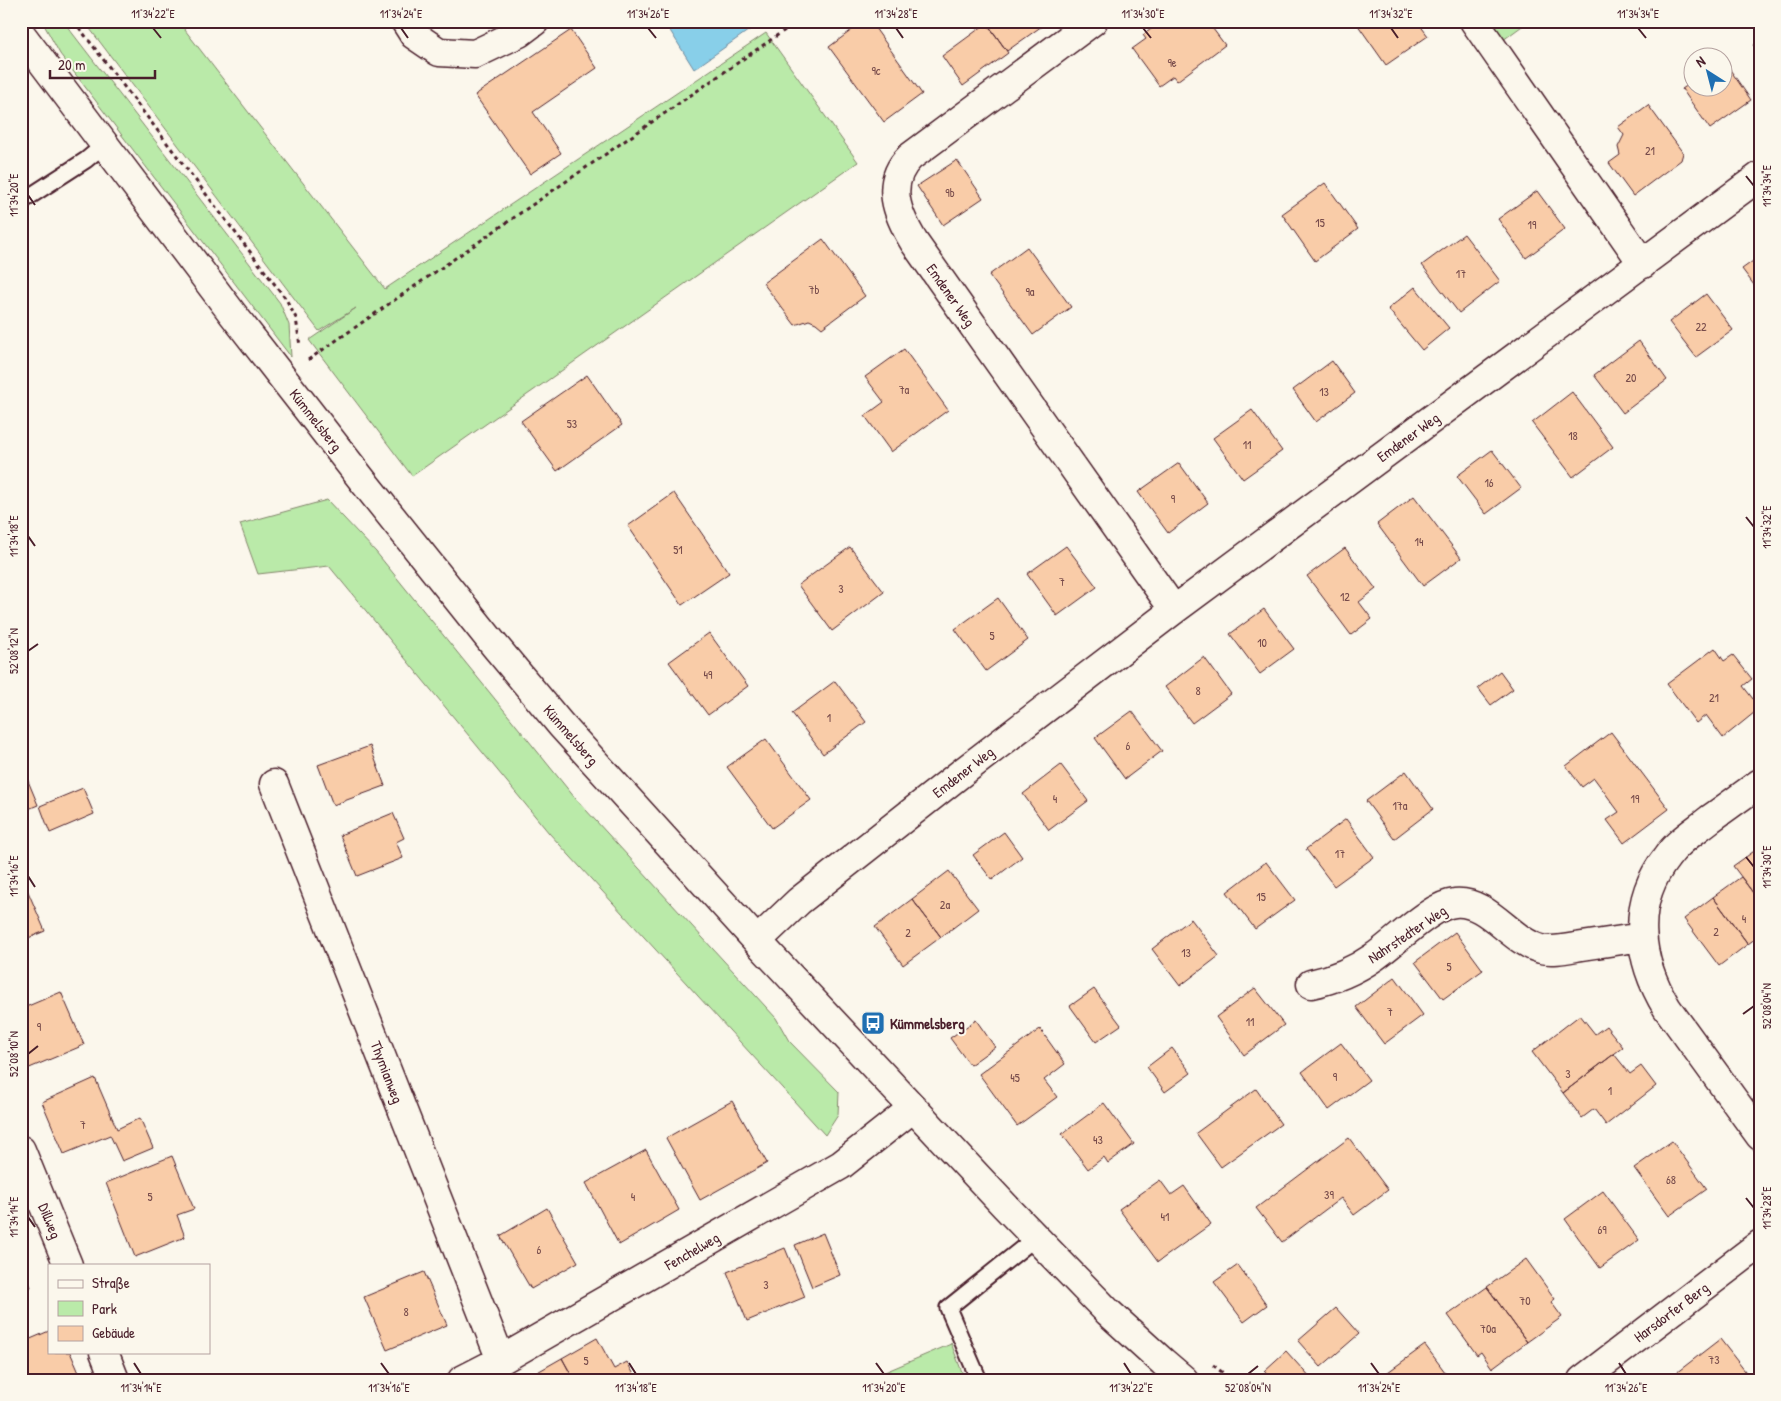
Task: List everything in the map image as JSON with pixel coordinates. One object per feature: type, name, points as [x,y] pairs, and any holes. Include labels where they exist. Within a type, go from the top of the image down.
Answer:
[{"type":"street","points":[[405,21],[414,36],[439,52],[475,54],[519,33],[535,21]]},
{"type":"street","name":"Emdener Weg","points":[[1093,21],[910,156],[898,175],[896,203],[901,219],[914,242],[1174,610]]},
{"type":"street","points":[[1474,21],[1643,264]]},
{"type":"street","name":"Kümmelsberg","points":[[21,34],[104,146],[351,465],[495,646],[561,725],[757,941],[1035,1238],[1108,1312],[1184,1380]]},
{"type":"street","name":"Emdener Weg","points":[[757,941],[799,901],[1174,610],[1760,176]]},
{"type":"street","points":[[1760,783],[1686,837],[1666,857],[1645,899],[1642,938],[1648,967],[1659,994],[1672,1016],[1760,1136]]},
{"type":"street","name":"Thymianweg","points":[[274,784],[501,1360]]},
{"type":"street","name":"Nahrstedter Weg","points":[[1311,984],[1350,972],[1374,958],[1435,911],[1446,905],[1458,903],[1468,904],[1480,909],[1524,942],[1539,949],[1547,950],[1642,938]]},
{"type":"street","name":"Fenchelweg","points":[[462,1380],[501,1360],[841,1165],[913,1108]]},
{"type":"street","name":"Dillweg","points":[[21,1150],[68,1264]]},
{"type":"street","name":"Harsdorfer Berg","points":[[1582,1380],[1760,1244]]},
{"type":"street","points":[[105,1354],[115,1380]]},
{"type":"lane","points":[[21,202],[86,160],[104,146]]},
{"type":"lane","points":[[979,1380],[948,1308],[1035,1238]]},
{"type":"path","points":[[74,21],[286,299],[296,318],[301,351]]},
{"type":"path","points":[[304,355],[307,360],[798,21]]},
{"type":"green space","points":[[42,21],[63,21],[280,303],[289,325],[291,357],[60,54]]},
{"type":"green space","points":[[84,21],[178,21],[385,289],[766,33],[858,162],[412,476],[309,340],[356,308],[319,331]]},
{"type":"green space","points":[[1485,21],[1529,21],[1499,43]]},
{"type":"green space","points":[[327,500],[376,552],[575,798],[776,1018],[789,1041],[839,1092],[838,1115],[825,1135],[549,833],[329,566],[258,574],[240,524]]},
{"type":"green space","points":[[951,1344],[965,1380],[866,1380]]},
{"type":"water","points":[[664,21],[762,21],[694,69]]},
{"type":"building","points":[[864,21],[870,21],[922,94],[884,122],[829,47]]},
{"type":"building","points":[[994,21],[1049,21],[1007,51],[988,25]]},
{"type":"building","points":[[1162,21],[1207,21],[1225,45],[1177,81],[1173,76],[1159,86],[1132,49],[1146,39],[1143,35]]},
{"type":"building","points":[[1355,21],[1417,21],[1428,36],[1386,65]]},
{"type":"building","points":[[987,23],[1008,53],[963,86],[942,56]]},
{"type":"building","points":[[571,30],[597,68],[533,112],[561,153],[530,174],[475,95]]},
{"type":"building","points":[[1760,40],[1760,52],[1754,45]]},
{"type":"building","points":[[1734,75],[1751,100],[1710,129],[1688,98],[1734,98]]},
{"type":"building","points":[[1648,105],[1683,153],[1681,160],[1633,196],[1609,163],[1620,155],[1618,147],[1624,135],[1618,127]]},
{"type":"building","points":[[957,160],[983,198],[943,225],[917,186]]},
{"type":"building","points":[[1325,183],[1358,229],[1315,261],[1282,214]]},
{"type":"building","points":[[1537,191],[1565,229],[1526,258],[1498,219]]},
{"type":"building","points":[[1464,234],[1500,281],[1459,313],[1422,265]]},
{"type":"building","points":[[823,239],[865,296],[822,328],[809,320],[795,325],[763,283]]},
{"type":"building","points":[[1027,247],[1071,307],[1033,335],[989,275]]},
{"type":"building","points":[[1760,256],[1760,293],[1742,269]]},
{"type":"building","points":[[1415,287],[1449,328],[1422,350],[1388,309]]},
{"type":"building","points":[[1706,294],[1733,330],[1696,357],[1669,322]]},
{"type":"building","points":[[1639,341],[1667,380],[1623,413],[1594,375]]},
{"type":"building","points":[[904,349],[948,410],[891,452],[865,416],[884,402],[865,377]]},
{"type":"building","points":[[1332,361],[1355,393],[1316,422],[1293,390]]},
{"type":"building","points":[[587,375],[622,425],[557,471],[521,421]]},
{"type":"building","points":[[1572,392],[1613,447],[1573,477],[1532,423]]},
{"type":"building","points":[[1252,410],[1282,451],[1243,479],[1213,438]]},
{"type":"building","points":[[1492,450],[1521,488],[1486,514],[1457,476]]},
{"type":"building","points":[[1179,463],[1208,503],[1168,533],[1138,492]]},
{"type":"building","points":[[674,493],[729,573],[682,605],[628,526]]},
{"type":"building","points":[[1414,496],[1461,558],[1423,586],[1377,524]]},
{"type":"building","points":[[1066,546],[1097,587],[1057,616],[1027,574]]},
{"type":"building","points":[[850,547],[884,592],[832,631],[798,585]]},
{"type":"building","points":[[1345,548],[1376,589],[1359,602],[1372,619],[1351,635],[1307,576]]},
{"type":"building","points":[[998,598],[1028,640],[986,671],[955,629]]},
{"type":"building","points":[[1264,609],[1294,649],[1260,674],[1230,634]]},
{"type":"building","points":[[709,633],[748,686],[708,715],[669,662]]},
{"type":"building","points":[[1715,648],[1724,661],[1733,655],[1752,679],[1743,686],[1760,708],[1723,738],[1706,715],[1696,723],[1667,684]]},
{"type":"building","points":[[1204,657],[1231,694],[1192,723],[1165,687]]},
{"type":"building","points":[[1500,671],[1513,689],[1491,705],[1478,688]]},
{"type":"building","points":[[835,681],[866,722],[823,754],[792,713]]},
{"type":"building","points":[[1132,711],[1162,751],[1125,779],[1095,738]]},
{"type":"building","points":[[1611,732],[1669,809],[1624,843],[1607,820],[1619,812],[1594,778],[1582,787],[1566,766]]},
{"type":"building","points":[[766,739],[811,800],[772,828],[727,767]]},
{"type":"building","points":[[370,746],[385,786],[333,805],[318,765]]},
{"type":"building","points":[[21,764],[38,805],[21,812]]},
{"type":"building","points":[[1061,765],[1088,801],[1049,830],[1023,794]]},
{"type":"building","points":[[1406,771],[1433,809],[1394,839],[1366,801]]},
{"type":"building","points":[[83,788],[94,814],[50,833],[40,806]]},
{"type":"building","points":[[393,813],[404,838],[396,842],[403,858],[357,876],[340,835]]},
{"type":"building","points":[[1346,819],[1374,857],[1334,886],[1306,849]]},
{"type":"building","points":[[1004,832],[1022,857],[992,880],[973,855]]},
{"type":"building","points":[[1760,847],[1760,902],[1733,866]]},
{"type":"building","points":[[1266,862],[1295,900],[1255,929],[1227,892]]},
{"type":"building","points":[[949,871],[978,909],[941,937],[912,899]]},
{"type":"building","points":[[1741,877],[1760,902],[1760,935],[1748,944],[1713,897]]},
{"type":"building","points":[[26,887],[45,931],[21,941],[21,889]]},
{"type":"building","points":[[1713,897],[1748,944],[1719,966],[1684,919]]},
{"type":"building","points":[[912,899],[941,937],[903,965],[875,927]]},
{"type":"building","points":[[1191,919],[1219,956],[1180,986],[1152,949]]},
{"type":"building","points":[[1455,932],[1483,970],[1443,999],[1415,962]]},
{"type":"building","points":[[1395,977],[1423,1015],[1384,1044],[1356,1007]]},
{"type":"building","points":[[1255,988],[1284,1025],[1244,1055],[1216,1017]]},
{"type":"building","points":[[1094,989],[1121,1025],[1096,1042],[1070,1006]]},
{"type":"building","points":[[61,992],[84,1045],[27,1069],[21,1054],[21,1009]]},
{"type":"building","points":[[1580,1015],[1595,1034],[1606,1026],[1623,1047],[1563,1093],[1532,1052]]},
{"type":"building","points":[[976,1020],[995,1047],[970,1065],[950,1038]]},
{"type":"building","points":[[1040,1029],[1065,1064],[1044,1080],[1057,1097],[1017,1126],[979,1074]]},
{"type":"building","points":[[1341,1043],[1369,1080],[1329,1110],[1302,1072]]},
{"type":"building","points":[[1172,1048],[1191,1073],[1165,1092],[1147,1067]]},
{"type":"building","points":[[1614,1054],[1630,1074],[1641,1066],[1656,1086],[1606,1125],[1594,1109],[1582,1118],[1563,1093]]},
{"type":"building","points":[[95,1078],[117,1129],[140,1118],[153,1148],[122,1161],[110,1135],[64,1154],[42,1102]]},
{"type":"building","points":[[1256,1089],[1281,1124],[1221,1167],[1196,1133]]},
{"type":"building","points":[[732,1101],[767,1163],[700,1200],[666,1138]]},
{"type":"building","points":[[1104,1103],[1134,1144],[1108,1163],[1104,1157],[1088,1169],[1062,1134]]},
{"type":"building","points":[[1349,1138],[1388,1190],[1354,1215],[1341,1198],[1282,1242],[1256,1208]]},
{"type":"building","points":[[1672,1141],[1707,1189],[1669,1216],[1634,1168]]},
{"type":"building","points":[[646,1150],[679,1210],[619,1245],[586,1183]]},
{"type":"building","points":[[172,1156],[194,1209],[177,1215],[185,1237],[135,1257],[106,1183]]},
{"type":"building","points":[[1160,1180],[1171,1195],[1184,1186],[1211,1224],[1158,1262],[1119,1209]]},
{"type":"building","points":[[1603,1191],[1639,1240],[1600,1268],[1565,1219]]},
{"type":"building","points":[[547,1208],[578,1262],[531,1289],[500,1236]]},
{"type":"building","points":[[823,1233],[840,1275],[812,1287],[795,1245]]},
{"type":"building","points":[[785,1248],[805,1297],[747,1321],[727,1272]]},
{"type":"building","points":[[1526,1259],[1555,1299],[1551,1302],[1562,1317],[1527,1342],[1487,1287]]},
{"type":"building","points":[[1238,1265],[1267,1305],[1244,1322],[1214,1282]]},
{"type":"building","points":[[21,1266],[31,1287],[21,1291]]},
{"type":"building","points":[[424,1272],[447,1325],[387,1350],[364,1297]]},
{"type":"building","points":[[1487,1287],[1527,1342],[1492,1368],[1481,1352],[1477,1355],[1448,1315]]},
{"type":"building","points":[[1336,1308],[1359,1334],[1321,1367],[1298,1341]]},
{"type":"building","points":[[48,1331],[48,1354],[71,1354],[80,1375],[68,1380],[21,1380],[21,1343]]},
{"type":"building","points":[[597,1338],[614,1369],[627,1362],[637,1380],[574,1380],[562,1358]]},
{"type":"building","points":[[1720,1339],[1752,1380],[1667,1380]]},
{"type":"building","points":[[1425,1345],[1448,1376],[1443,1380],[1377,1380]]},
{"type":"building","points":[[1286,1351],[1312,1380],[1272,1380],[1264,1371]]},
{"type":"building","points":[[562,1358],[574,1380],[528,1380],[527,1378]]},
{"type":"place","name":"Kümmelsberg","points":[[873,1023]]}]
